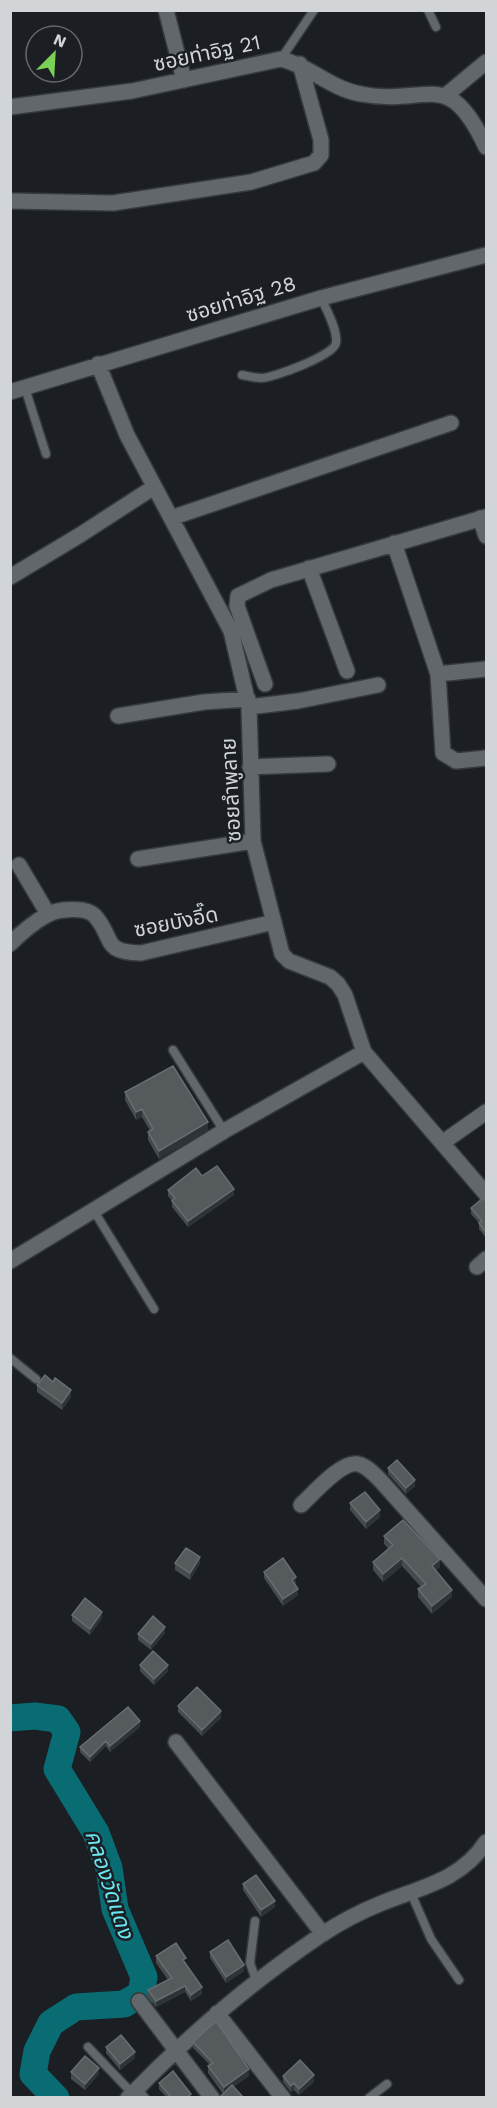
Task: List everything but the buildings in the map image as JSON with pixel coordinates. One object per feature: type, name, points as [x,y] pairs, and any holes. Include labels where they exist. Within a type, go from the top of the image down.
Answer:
[{"type":"street","points":[[166,10],[184,80]]},
{"type":"street","name":"ซอยท่าอิฐ 21","points":[[10,107],[132,91],[281,59],[300,64],[333,85],[361,95],[425,93],[445,96]]},
{"type":"street","points":[[486,62],[445,96],[464,107],[486,147]]},
{"type":"street","points":[[10,201],[113,203],[251,182],[314,163],[321,154],[321,140],[300,64]]},
{"type":"street","name":"ซอยท่าอิฐ 28","points":[[18,390],[321,298],[486,255]]},
{"type":"street","name":"ซอยลำพูลาย","points":[[98,364],[127,435],[231,631],[248,703],[253,841],[282,954],[289,961],[330,977],[338,984],[345,995],[364,1052],[486,1194]]},
{"type":"street","points":[[171,518],[451,423]]},
{"type":"street","points":[[10,577],[80,536],[154,487]]},
{"type":"street","points":[[265,684],[237,606],[238,596],[271,580],[483,518],[486,536]]},
{"type":"street","points":[[394,543],[438,674],[443,753],[456,761],[486,758]]},
{"type":"street","points":[[309,568],[346,670]]},
{"type":"street","points":[[438,674],[486,669]]},
{"type":"street","points":[[118,716],[204,702],[298,701],[378,685]]},
{"type":"street","points":[[250,767],[328,764]]},
{"type":"street","points":[[138,859],[253,841]]},
{"type":"street","points":[[10,944],[48,914],[19,865]]},
{"type":"street","name":"ซอยบังอี๊ด","points":[[48,914],[85,910],[95,916],[108,942],[121,952],[141,953],[274,922]]},
{"type":"street","points":[[10,1261],[224,1131],[364,1052]]},
{"type":"street","points":[[442,1143],[486,1112]]},
{"type":"street","points":[[301,1504],[341,1468],[352,1463],[361,1464],[381,1481],[486,1599]]},
{"type":"street","points":[[176,1742],[323,1934]]},
{"type":"street","points":[[136,2094],[174,2050],[217,2013],[323,1934],[380,1904],[448,1879],[479,1854],[486,1842]]},
{"type":"street","points":[[139,2001],[212,2097]]},
{"type":"street","points":[[217,2013],[283,2097]]},
{"type":"lane","points":[[281,59],[314,10]]},
{"type":"lane","points":[[428,10],[436,27]]},
{"type":"lane","points":[[242,375],[269,377],[325,355],[333,349],[337,342],[321,298]]},
{"type":"lane","points":[[18,390],[46,454]]},
{"type":"lane","points":[[173,1050],[224,1131]]},
{"type":"lane","points":[[94,1211],[154,1309]]},
{"type":"lane","points":[[10,1358],[36,1379]]},
{"type":"lane","points":[[411,1893],[431,1939],[459,1980]]},
{"type":"lane","points":[[255,1921],[250,1963],[257,1983]]},
{"type":"lane","points":[[88,2047],[136,2094]]},
{"type":"lane","points":[[369,2097],[387,2084]]},
{"type":"waterway","name":"คลองวัดแดง","points":[[10,1718],[35,1716],[58,1719],[67,1732],[57,1769],[96,1833],[109,1868],[115,1909],[144,1977],[141,1994],[124,2004],[76,2007],[51,2023],[37,2051],[33,2074],[56,2098]]}]
